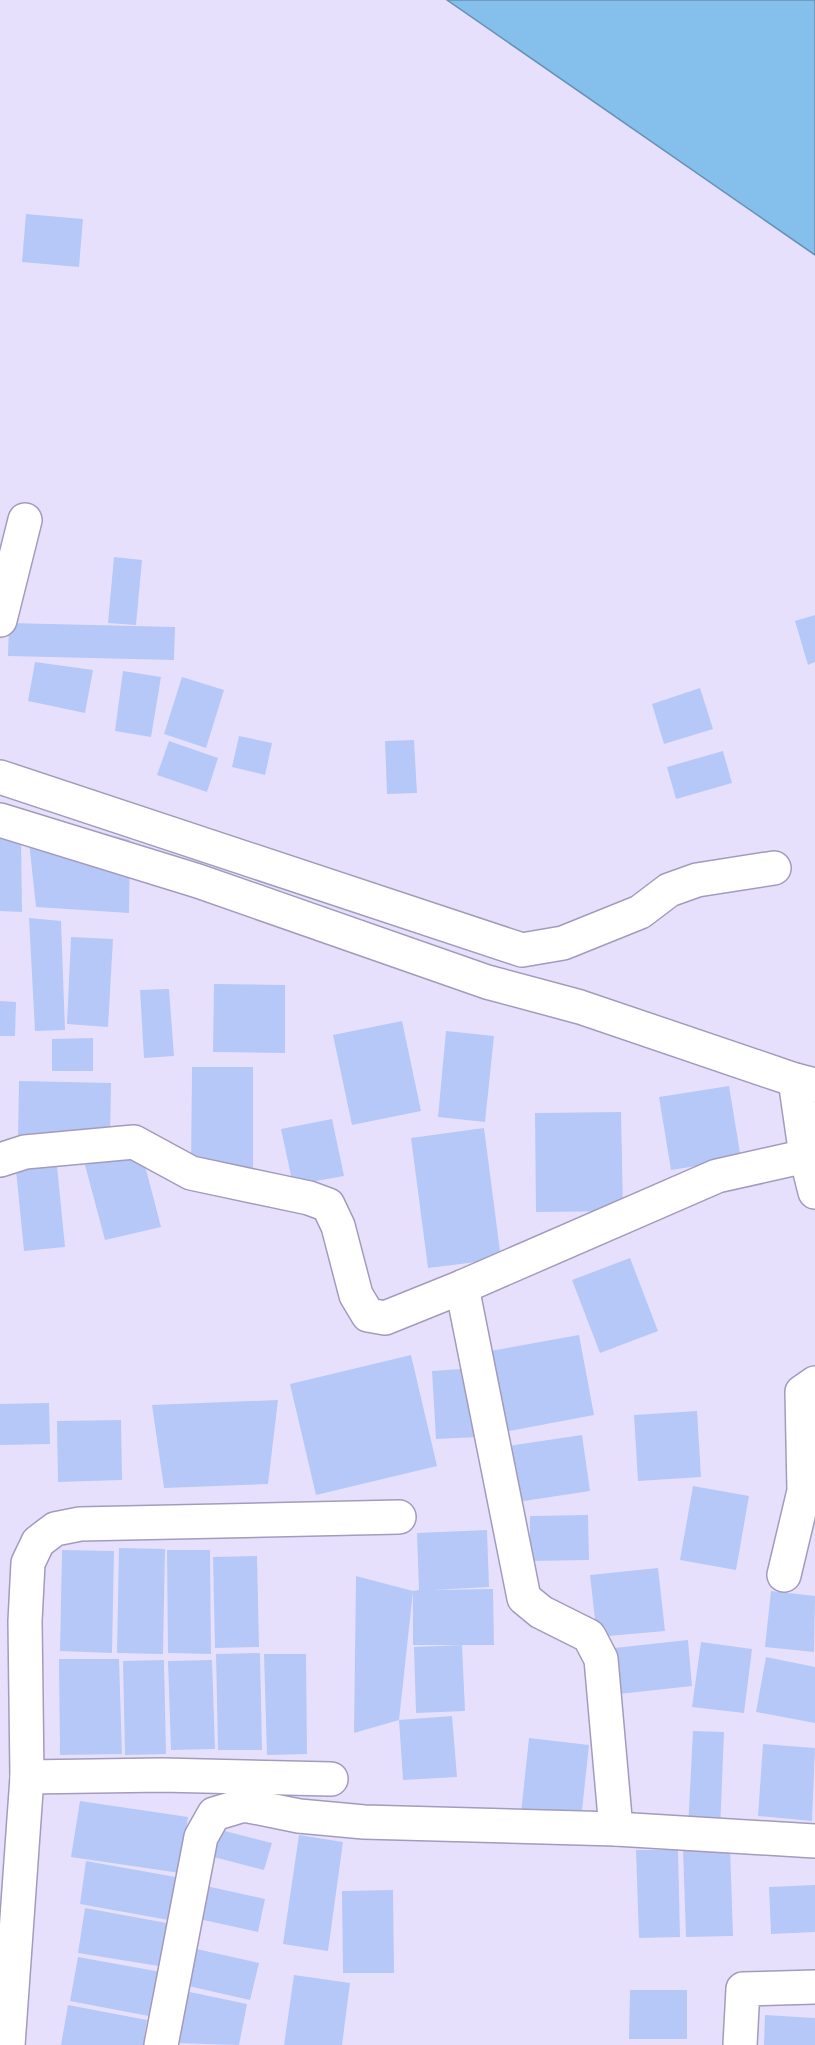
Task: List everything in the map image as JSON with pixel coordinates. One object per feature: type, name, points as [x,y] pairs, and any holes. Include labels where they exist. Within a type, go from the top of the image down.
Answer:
[{"type":"street","points":[[0,620],[25,520]]},
{"type":"street","points":[[0,777],[522,950],[563,943],[639,912],[669,890],[697,880],[774,868]]},
{"type":"street","points":[[0,820],[198,881],[487,982],[580,1007],[805,1082],[806,1156],[815,1192]]},
{"type":"street","points":[[0,1160],[25,1152],[134,1142],[191,1173],[309,1197],[328,1205],[338,1226],[356,1295],[368,1315],[385,1318],[717,1176],[806,1156]]},
{"type":"street","points":[[462,1287],[524,1598],[540,1612],[589,1636],[601,1659],[616,1829]]},
{"type":"street","points":[[784,1575],[804,1491],[802,1392],[815,1383]]},
{"type":"street","points":[[8,2045],[27,1777],[25,1621],[28,1563],[38,1542],[55,1528],[80,1524],[399,1517]]},
{"type":"street","points":[[27,1777],[162,1775],[331,1779]]},
{"type":"street","points":[[161,2045],[201,1837],[214,1814],[244,1805],[300,1816],[364,1822],[616,1829],[815,1841]]},
{"type":"street","points":[[741,2045],[743,1989],[815,1987]]},
{"type":"water","points":[[447,0],[815,0],[815,255]]},
{"type":"building","points":[[26,214],[83,219],[79,267],[22,262]]},
{"type":"building","points":[[114,557],[142,560],[136,625],[108,623]]},
{"type":"building","points":[[815,615],[815,662],[808,665],[795,621]]},
{"type":"building","points":[[9,623],[175,627],[174,660],[8,656]]},
{"type":"building","points":[[35,662],[93,670],[85,713],[28,701]]},
{"type":"building","points":[[123,671],[161,677],[151,737],[115,731]]},
{"type":"building","points":[[182,677],[224,690],[206,748],[164,734]]},
{"type":"building","points":[[700,688],[713,729],[664,744],[652,704]]},
{"type":"building","points":[[239,736],[272,743],[265,775],[232,767]]},
{"type":"building","points":[[414,740],[417,793],[387,794],[385,741]]},
{"type":"building","points":[[169,741],[218,758],[207,792],[157,775]]},
{"type":"building","points":[[723,751],[732,783],[676,799],[667,767]]},
{"type":"building","points":[[26,814],[130,840],[129,913],[36,907]]},
{"type":"building","points":[[0,838],[21,838],[22,912],[0,911]]},
{"type":"building","points":[[29,918],[61,921],[65,1030],[35,1031]]},
{"type":"building","points":[[71,937],[113,939],[108,1027],[67,1024]]},
{"type":"building","points":[[214,984],[285,985],[285,1053],[213,1052]]},
{"type":"building","points":[[169,989],[174,1056],[144,1058],[140,990]]},
{"type":"building","points":[[0,1001],[16,1002],[15,1036],[0,1036]]},
{"type":"building","points":[[402,1021],[421,1111],[352,1125],[333,1035]]},
{"type":"building","points":[[446,1031],[494,1036],[485,1122],[438,1117]]},
{"type":"building","points":[[93,1038],[93,1071],[52,1071],[52,1039]]},
{"type":"building","points":[[192,1067],[253,1067],[253,1167],[191,1167]]},
{"type":"building","points":[[19,1081],[111,1083],[110,1141],[18,1139]]},
{"type":"building","points":[[729,1086],[741,1159],[671,1170],[659,1097]]},
{"type":"building","points":[[621,1112],[623,1211],[536,1212],[535,1113]]},
{"type":"building","points":[[332,1119],[344,1176],[293,1185],[281,1129]]},
{"type":"building","points":[[484,1128],[501,1259],[428,1268],[411,1138]]},
{"type":"building","points":[[141,1150],[161,1227],[105,1240],[85,1165]]},
{"type":"building","points":[[57,1166],[65,1247],[24,1251],[16,1170]]},
{"type":"building","points":[[630,1258],[658,1331],[600,1353],[572,1280]]},
{"type":"building","points":[[579,1335],[594,1415],[494,1434],[479,1353]]},
{"type":"building","points":[[411,1355],[437,1466],[316,1495],[290,1384]]},
{"type":"building","points":[[475,1368],[479,1437],[436,1439],[432,1371]]},
{"type":"building","points":[[278,1400],[268,1484],[164,1488],[152,1405]]},
{"type":"building","points":[[49,1403],[50,1444],[0,1445],[0,1404]]},
{"type":"building","points":[[697,1411],[701,1477],[638,1481],[634,1415]]},
{"type":"building","points":[[121,1420],[122,1480],[58,1482],[57,1421]]},
{"type":"building","points":[[582,1435],[590,1491],[517,1502],[508,1446]]},
{"type":"building","points":[[693,1486],[749,1496],[736,1570],[680,1560]]},
{"type":"building","points":[[588,1515],[589,1560],[530,1561],[530,1516]]},
{"type":"building","points":[[487,1530],[489,1587],[432,1590],[493,1589],[494,1645],[413,1645],[413,1591],[419,1590],[417,1533]]},
{"type":"building","points":[[119,1548],[165,1549],[163,1654],[117,1653]]},
{"type":"building","points":[[62,1550],[114,1551],[112,1653],[60,1651]]},
{"type":"building","points":[[167,1550],[210,1550],[211,1654],[168,1653]]},
{"type":"building","points":[[257,1556],[259,1647],[215,1648],[213,1557]]},
{"type":"building","points":[[658,1568],[665,1631],[597,1637],[590,1575]]},
{"type":"building","points":[[356,1576],[413,1591],[399,1720],[354,1733]]},
{"type":"building","points":[[771,1591],[815,1596],[814,1652],[765,1647]]},
{"type":"building","points":[[688,1640],[692,1686],[610,1695],[605,1649]]},
{"type":"building","points":[[701,1642],[752,1649],[744,1713],[692,1707]]},
{"type":"building","points":[[462,1645],[465,1711],[416,1713],[414,1647]]},
{"type":"building","points":[[260,1653],[262,1750],[218,1750],[216,1654]]},
{"type":"building","points":[[264,1654],[306,1654],[307,1754],[267,1755]]},
{"type":"building","points":[[766,1657],[815,1667],[815,1723],[756,1712]]},
{"type":"building","points":[[59,1659],[119,1659],[122,1754],[60,1755]]},
{"type":"building","points":[[164,1660],[166,1754],[125,1755],[123,1661]]},
{"type":"building","points":[[212,1660],[215,1749],[171,1750],[168,1661]]},
{"type":"building","points":[[452,1716],[457,1777],[403,1780],[399,1720]]},
{"type":"building","points":[[693,1731],[724,1732],[720,1831],[688,1829]]},
{"type":"building","points":[[529,1738],[589,1745],[581,1820],[521,1813]]},
{"type":"building","points":[[763,1744],[815,1748],[812,1821],[758,1816]]},
{"type":"building","points":[[80,1801],[188,1817],[180,1873],[71,1857]]},
{"type":"building","points":[[217,1829],[272,1843],[264,1870],[210,1856]]},
{"type":"building","points":[[299,1835],[343,1842],[328,1951],[283,1944]]},
{"type":"building","points":[[730,1847],[733,1936],[686,1937],[683,1849]]},
{"type":"building","points":[[636,1850],[678,1850],[680,1937],[639,1938]]},
{"type":"building","points":[[86,1861],[181,1878],[174,1921],[80,1904]]},
{"type":"building","points":[[815,1885],[815,1932],[771,1934],[769,1887]]},
{"type":"building","points":[[206,1886],[265,1899],[258,1932],[199,1919]]},
{"type":"building","points":[[393,1890],[394,1973],[343,1973],[342,1891]]},
{"type":"building","points":[[85,1908],[172,1924],[165,1967],[78,1953]]},
{"type":"building","points":[[192,1948],[259,1963],[250,2000],[184,1985]]},
{"type":"building","points":[[78,1957],[161,1972],[154,2017],[70,2001]]},
{"type":"building","points":[[294,1975],[350,1983],[342,2045],[284,2045]]},
{"type":"building","points":[[630,1990],[687,1990],[687,2039],[629,2039]]},
{"type":"building","points":[[185,1991],[247,2004],[239,2045],[175,2043]]},
{"type":"building","points":[[68,2005],[147,2020],[143,2045],[61,2045]]},
{"type":"building","points":[[765,2015],[815,2018],[815,2045],[764,2045]]}]
